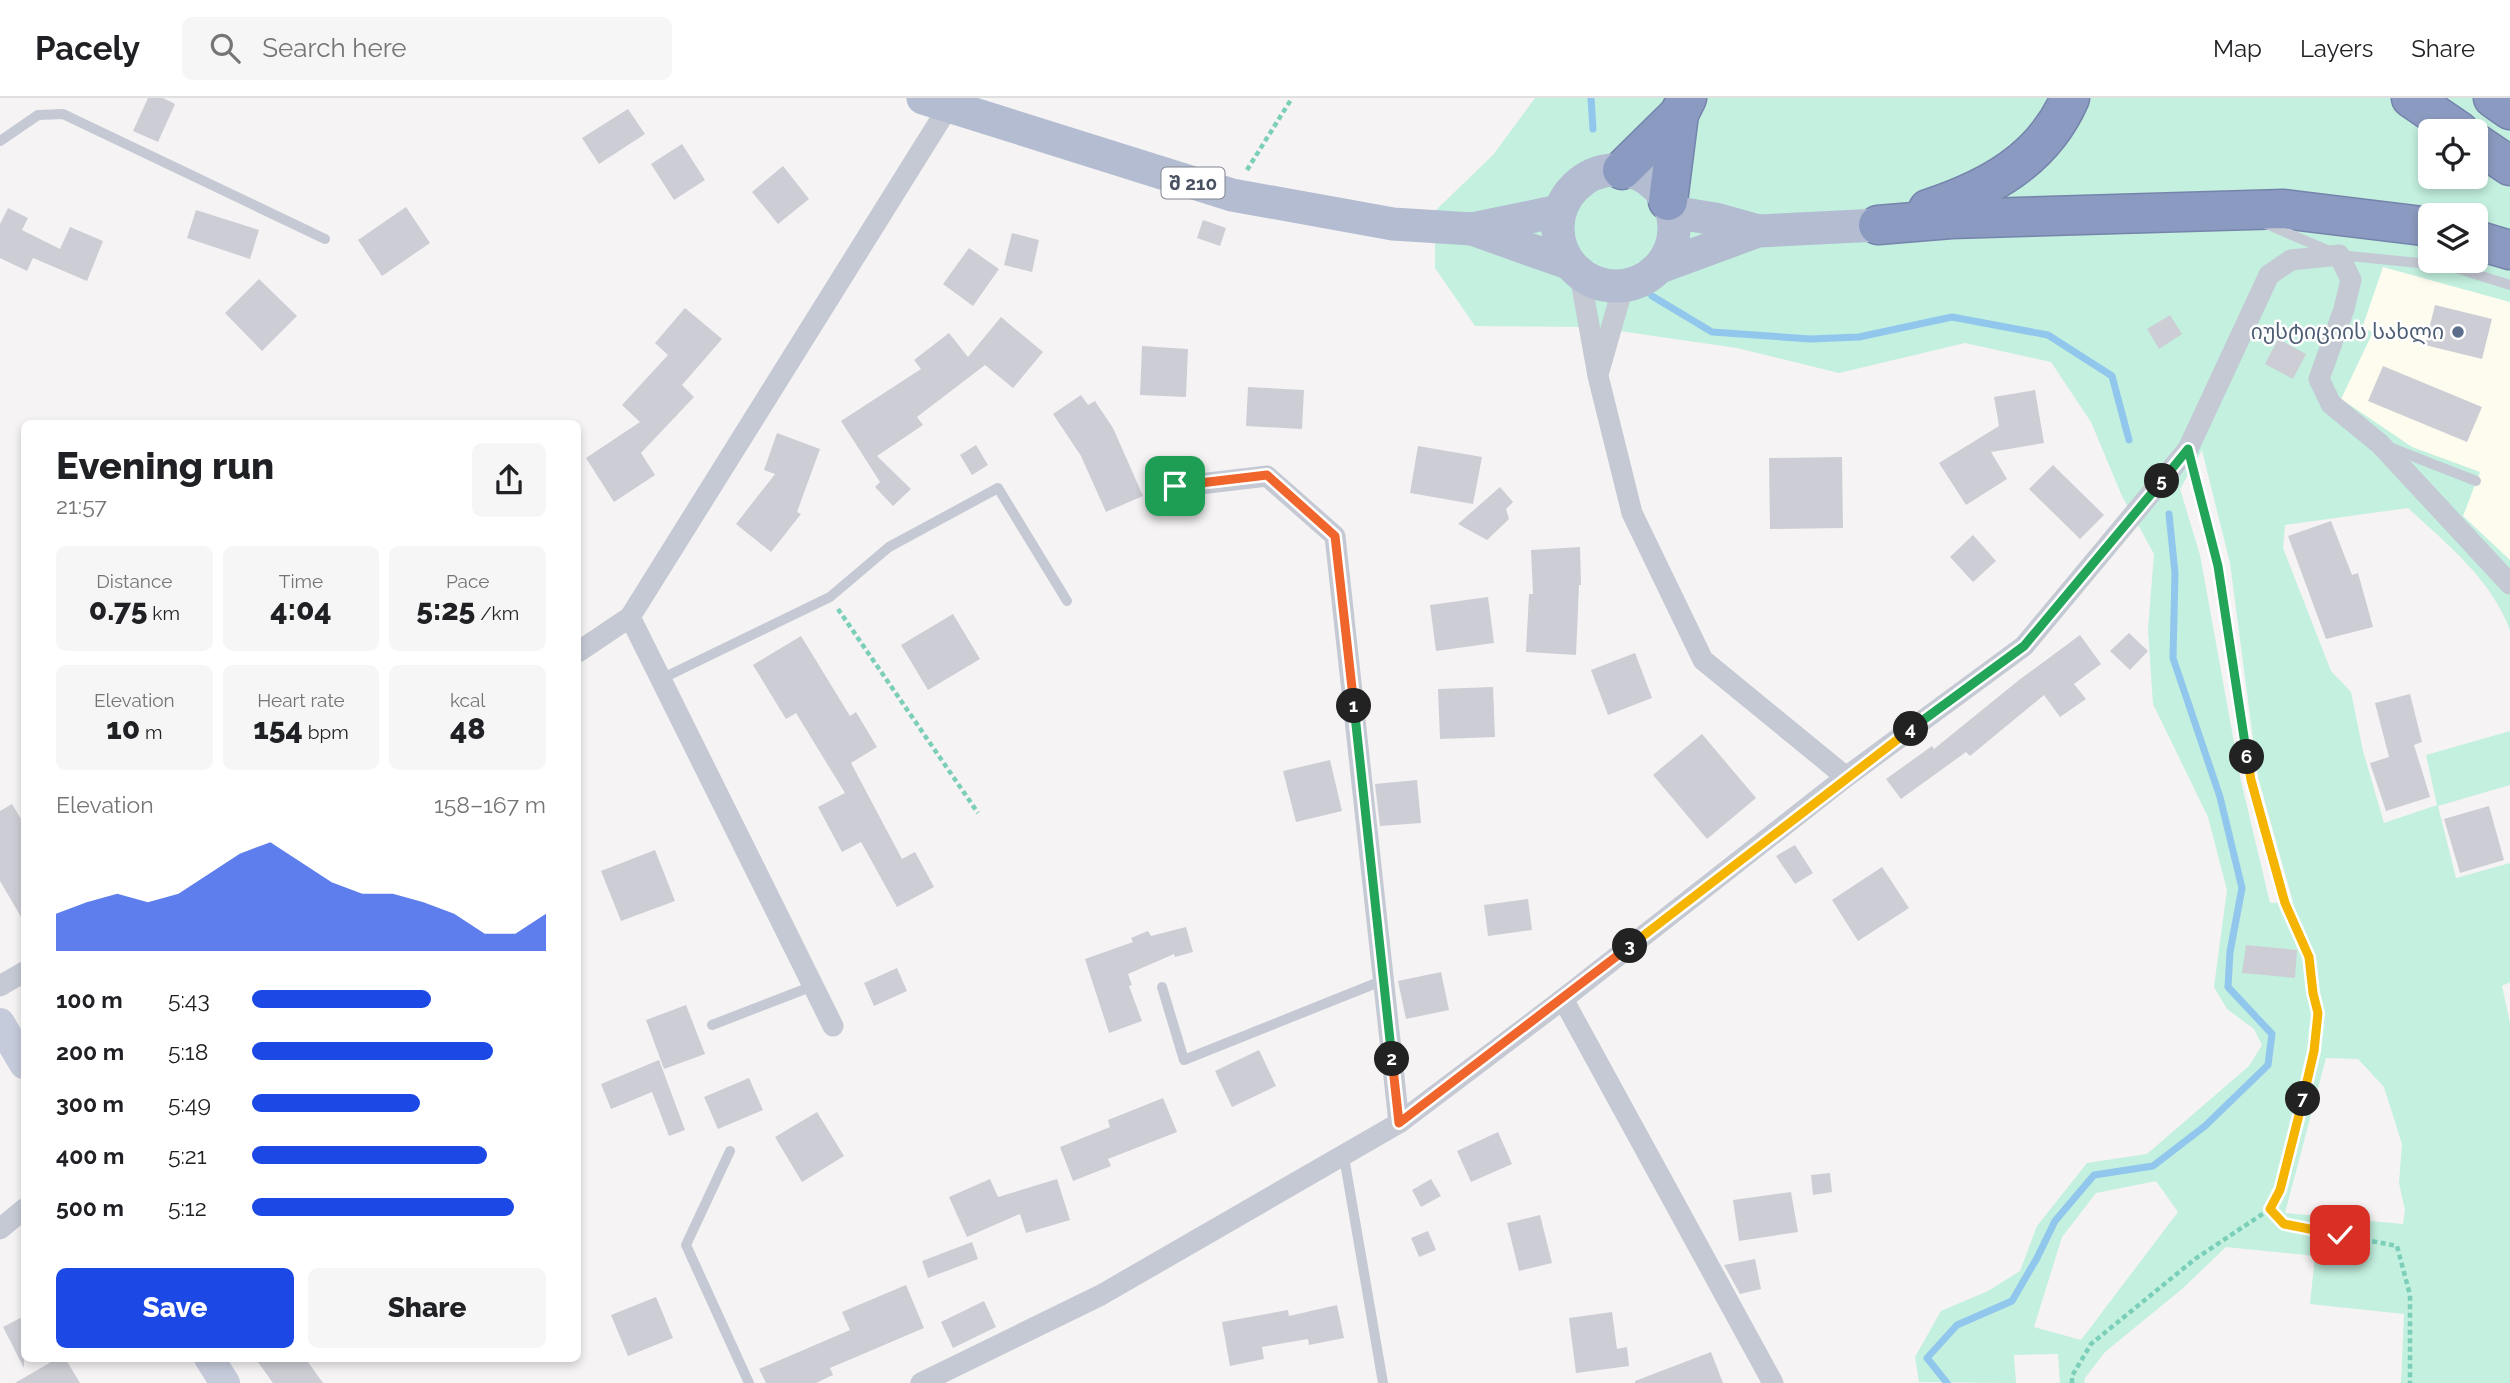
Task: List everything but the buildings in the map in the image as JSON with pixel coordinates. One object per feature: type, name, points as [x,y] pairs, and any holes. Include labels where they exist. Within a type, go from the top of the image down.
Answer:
[{"type":"highway","points":[[1878,225],[1964,198],[2017,168],[2061,117],[2070,98]]},
{"type":"highway","points":[[2411,98],[2442,119]]},
{"type":"highway","points":[[2493,98],[2510,110]]},
{"type":"highway","points":[[1622,170],[1683,106]]},
{"type":"highway","points":[[1670,207],[1683,106]]},
{"type":"highway","points":[[2488,151],[2510,166]]},
{"type":"highway","points":[[1878,225],[1951,219],[2284,209],[2418,225]]},
{"type":"highway","points":[[2488,244],[2510,250]]},
{"type":"main road","name":"შ 210","points":[[936,102],[1232,195],[1393,224],[1472,229],[1559,211]]},
{"type":"main road","points":[[1660,267],[1673,241],[1670,207],[1649,180],[1622,170],[1595,173],[1583,180],[1565,199],[1559,211],[1558,238],[1574,269],[1600,285],[1623,287],[1643,281],[1660,267],[1758,231],[1878,225]]},
{"type":"main road","points":[[1670,207],[1758,231]]},
{"type":"main road","name":"შ 210","points":[[1472,229],[1574,269]]},
{"type":"main road","points":[[0,1023],[21,1059]]},
{"type":"main road","points":[[212,1362],[225,1383]]},
{"type":"street","points":[[581,650],[630,617],[936,102]]},
{"type":"street","points":[[921,1383],[1101,1295],[1399,1123],[1563,999],[1846,777],[2024,646],[2188,449],[2269,275],[2291,260],[2339,255],[2351,280],[2319,379],[2331,404],[2380,444],[2510,584]]},
{"type":"street","points":[[1574,269],[1632,513],[1703,660],[1846,777]]},
{"type":"street","points":[[1598,376],[1623,287]]},
{"type":"street","points":[[1175,486],[1267,475],[1335,536],[1399,1123]]},
{"type":"street","points":[[630,617],[833,1026]]},
{"type":"street","points":[[0,986],[21,974]]},
{"type":"street","points":[[1563,999],[1773,1383]]},
{"type":"street","points":[[0,1229],[21,1212]]},
{"type":"lane","points":[[0,141],[38,116],[64,114],[324,239]]},
{"type":"lane","points":[[2234,210],[2339,255],[2449,266],[2510,285]]},
{"type":"lane","points":[[2380,444],[2476,481]]},
{"type":"lane","points":[[661,679],[830,597],[889,547],[998,488],[1068,601]]},
{"type":"lane","points":[[1162,986],[1184,1060],[1384,980]]},
{"type":"lane","points":[[712,1025],[813,986]]},
{"type":"lane","points":[[730,1151],[686,1245],[749,1383]]},
{"type":"lane","points":[[1344,1157],[1383,1383]]},
{"type":"path","points":[[1232,195],[1292,98]]},
{"type":"path","points":[[2072,1383],[2072,1376],[2091,1344],[2195,1259],[2270,1209],[2280,1190],[2314,1051],[2318,1013],[2309,957],[2285,903],[2251,780],[2218,566],[2188,449]]},
{"type":"path","points":[[830,597],[978,813]]},
{"type":"path","points":[[2270,1209],[2284,1224],[2397,1246],[2410,1295],[2410,1383]]},
{"type":"shaded area","points":[[2383,267],[2510,302],[2510,560],[2462,516],[2479,472],[2412,447],[2341,399],[2373,332],[2362,328]]},
{"type":"green space","points":[[1535,98],[2510,98],[2510,302],[2383,267],[2362,328],[2373,332],[2341,399],[2412,447],[2480,472],[2463,516],[2510,560],[2510,630],[2492,594],[2480,578],[2408,508],[2285,525],[2283,548],[2331,671],[2351,692],[2363,751],[2384,823],[2437,805],[2426,755],[2510,731],[2510,785],[2438,806],[2456,878],[2510,863],[2510,982],[2502,986],[2510,1023],[2510,1383],[2401,1383],[2404,1314],[2310,1304],[2315,1256],[2226,1247],[2182,1289],[2105,1352],[2084,1383],[2060,1383],[2058,1354],[2014,1355],[2016,1383],[1919,1382],[1915,1357],[1941,1311],[1988,1291],[2020,1271],[2037,1226],[2087,1163],[2147,1154],[2249,1066],[2262,1045],[2254,1029],[2227,1009],[2214,987],[2227,890],[2208,817],[2153,704],[2148,630],[2154,554],[2122,496],[2091,422],[2051,362],[1965,343],[1839,373],[1737,348],[1592,327],[1475,326],[1435,268],[1435,211],[1493,155]],"holes":[[[2202,450],[2230,563],[2258,777],[2293,902],[2270,903],[2241,781],[2200,555],[2180,489]],[[2326,1058],[2358,1059],[2384,1087],[2402,1144],[2399,1183],[2405,1210],[2403,1224],[2285,1213]],[[2156,1181],[2178,1212],[2081,1340],[2034,1327],[2062,1237],[2096,1193]]]},
{"type":"waterway","points":[[1591,98],[1593,129]]},
{"type":"waterway","points":[[1652,296],[1712,332],[1810,339],[1859,337],[1952,317],[2048,335],[2112,376],[2129,440]]},
{"type":"waterway","points":[[1947,1383],[1927,1358],[1957,1325],[2012,1301],[2055,1221],[2094,1175],[2153,1166],[2205,1126],[2268,1065],[2272,1034],[2228,987],[2230,952],[2242,888],[2220,797],[2173,658],[2175,573],[2169,514]]},
{"type":"place","name":"იუსტიციის სახლი","points":[[2458,332]]},
{"type":"route","points":[[1175,486],[1267,475],[1335,536],[1399,1123],[1563,999],[1846,777],[2024,646],[2188,449],[2218,566],[2251,780],[2285,903],[2309,957],[2318,1013],[2314,1051],[2299,1115],[2280,1190],[2270,1209],[2284,1224],[2340,1235]]}]
